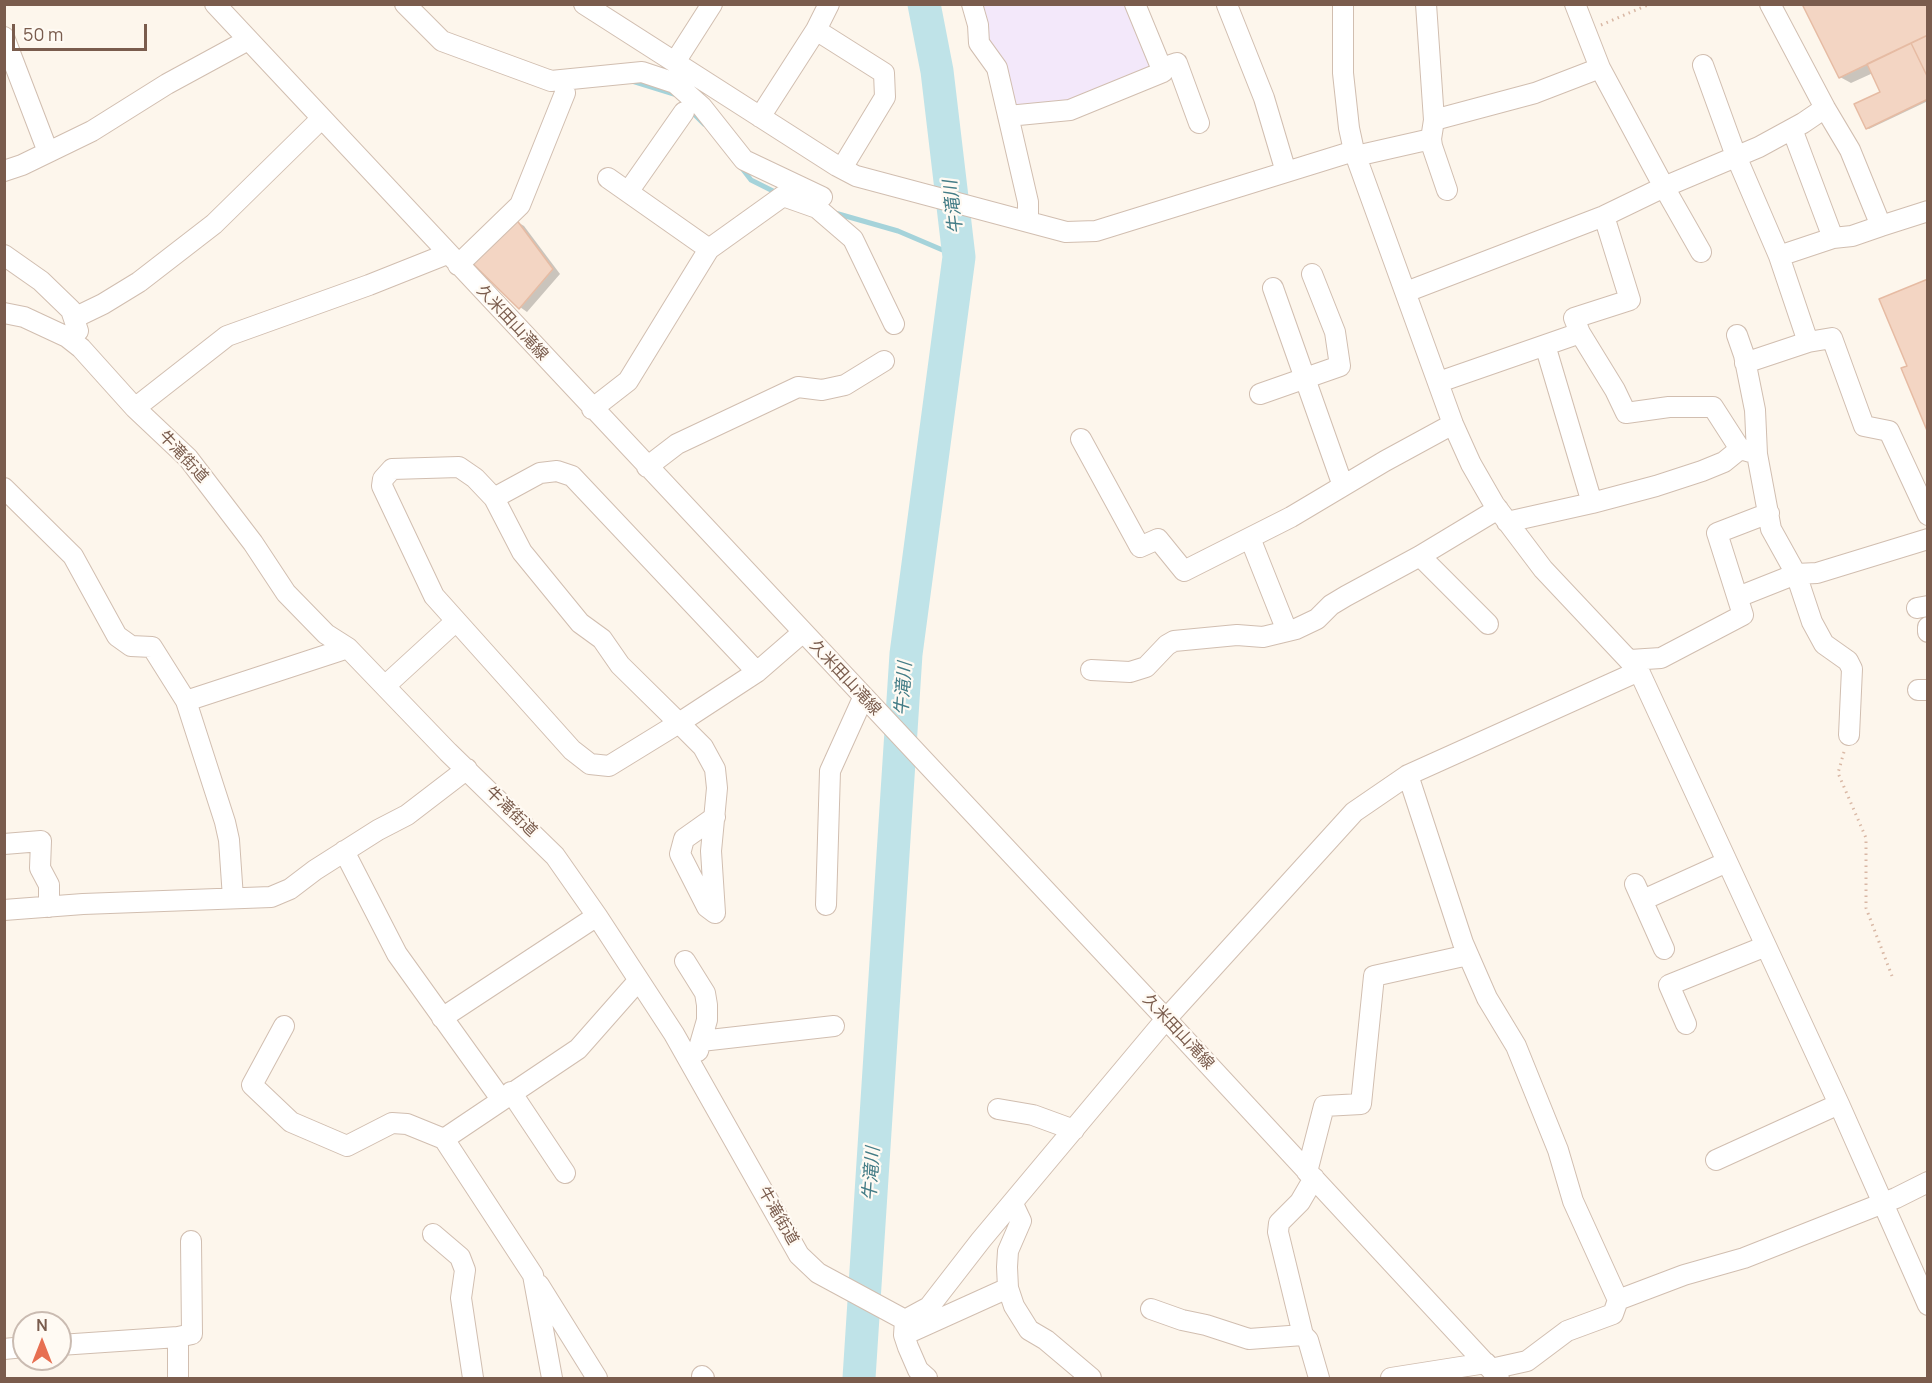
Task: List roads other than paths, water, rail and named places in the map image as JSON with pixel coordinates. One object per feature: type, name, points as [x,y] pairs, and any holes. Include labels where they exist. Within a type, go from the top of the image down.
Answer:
[{"type":"street","name":"久米田山滝線","points":[[214,4],[1492,1370]]},
{"type":"street","points":[[405,4],[442,40],[551,81],[642,72],[675,83],[702,107],[744,160],[820,203],[853,239],[894,324]]},
{"type":"street","points":[[675,62],[712,4]]},
{"type":"street","points":[[760,117],[816,30],[829,4]]},
{"type":"street","points":[[972,4],[978,25],[979,43],[997,68],[1028,202],[1028,222]]},
{"type":"street","points":[[1008,116],[1070,110],[1163,72],[1135,4]]},
{"type":"street","points":[[1343,4],[1343,73],[1348,128],[1355,154],[1453,424],[1471,464],[1503,516],[1543,569],[1634,666],[1839,1104],[1928,1305]]},
{"type":"street","points":[[1426,4],[1433,130],[1447,190]]},
{"type":"street","points":[[1575,4],[1600,68],[1701,252]]},
{"type":"street","points":[[1770,4],[1850,150],[1881,226]]},
{"type":"street","points":[[1227,5],[1264,98],[1286,172]]},
{"type":"street","points":[[590,6],[760,117],[856,176],[1066,232],[1096,231],[1286,172],[1355,154],[1433,130],[1600,68]]},
{"type":"street","points":[[816,30],[884,73],[885,97],[820,203]]},
{"type":"street","points":[[4,37],[48,152]]},
{"type":"street","points":[[4,171],[22,165],[92,131],[167,84],[248,40]]},
{"type":"street","points":[[1162,68],[1177,63],[1199,123]]},
{"type":"street","points":[[1703,65],[1736,156],[1779,256],[1808,342]]},
{"type":"street","points":[[135,408],[227,336],[369,285],[453,260],[520,205],[566,93]]},
{"type":"street","points":[[1406,292],[1604,216],[1664,187],[1759,147],[1825,108]]},
{"type":"street","points":[[628,192],[684,112]]},
{"type":"street","points":[[74,318],[103,304],[139,282],[214,224],[321,119]]},
{"type":"street","points":[[1792,129],[1833,238]]},
{"type":"street","points":[[608,178],[709,249]]},
{"type":"street","points":[[592,409],[628,381],[709,249],[783,196],[820,203]]},
{"type":"street","points":[[1779,256],[1833,238],[1852,236],[1928,211]]},
{"type":"street","points":[[1604,216],[1630,300],[1574,318],[1580,333],[1616,390],[1626,413],[1669,407],[1713,407],[1748,452],[1769,513],[1772,529],[1796,573],[1812,622],[1824,644],[1848,661],[1852,669],[1849,735]]},
{"type":"street","points":[[4,255],[40,281],[71,310],[81,348]]},
{"type":"street","points":[[1260,394],[1340,366],[1335,332],[1312,274]]},
{"type":"street","points":[[1273,288],[1343,486]]},
{"type":"street","name":"牛滝街道","points":[[4,313],[24,317],[67,337],[81,348],[135,408],[188,458],[253,543],[286,593],[326,634],[348,648],[555,856],[674,1034],[799,1255],[818,1273],[902,1324]]},
{"type":"street","points":[[1439,382],[1580,333]]},
{"type":"street","points":[[1737,335],[1744,355],[1755,410],[1748,452]]},
{"type":"street","points":[[1745,363],[1808,342],[1832,338],[1864,426],[1889,430],[1928,515]]},
{"type":"street","points":[[1545,345],[1592,503]]},
{"type":"street","points":[[647,467],[677,444],[798,387],[822,390],[845,385],[884,361]]},
{"type":"street","points":[[1081,439],[1140,547],[1158,539],[1184,571],[1291,517],[1453,424]]},
{"type":"street","points":[[1091,670],[1130,672],[1146,667],[1167,645],[1174,641],[1237,635],[1263,637],[1287,631],[1317,619],[1331,605],[1420,556],[1503,516],[1592,503],[1702,471],[1748,452]]},
{"type":"street","points":[[715,817],[717,788],[715,769],[703,747],[679,723],[620,665],[602,639],[580,623],[522,552],[494,498],[475,478],[459,467],[392,469],[383,479],[382,486],[434,596],[572,750],[590,764],[609,766],[679,723],[757,672],[802,633]]},
{"type":"street","points":[[494,498],[540,473],[557,471],[572,476],[757,672]]},
{"type":"street","points":[[4,488],[73,556],[117,636],[131,646],[152,647],[186,701],[225,822],[229,840],[233,898]]},
{"type":"street","points":[[902,1324],[929,1307],[981,1240],[1166,1019],[1354,812],[1408,775],[1634,666],[1661,658],[1743,615],[1717,533],[1769,513]]},
{"type":"street","points":[[1250,538],[1287,631]]},
{"type":"street","points":[[1738,597],[1796,573],[1817,573],[1928,539]]},
{"type":"street","points":[[1420,556],[1488,624]]},
{"type":"street","points":[[385,686],[456,621]]},
{"type":"street","points":[[1928,627],[1928,632]]},
{"type":"street","points":[[186,701],[348,648]]},
{"type":"street","points":[[826,905],[830,771],[866,701]]},
{"type":"street","points":[[4,910],[271,897],[290,889],[344,851],[407,815],[467,769]]},
{"type":"street","points":[[1408,775],[1468,955],[1487,998],[1516,1046],[1558,1150],[1573,1201],[1618,1300]]},
{"type":"street","points":[[4,843],[40,841],[40,868],[49,885],[49,907]]},
{"type":"street","points":[[344,851],[397,954],[442,1018],[565,1173]]},
{"type":"street","points":[[1664,948],[1639,892],[1727,862]]},
{"type":"street","points":[[442,1018],[597,916]]},
{"type":"street","points":[[1686,1024],[1669,985],[1766,946]]},
{"type":"street","points":[[1319,1378],[1308,1340],[1303,1335],[1278,1232],[1279,1223],[1300,1202],[1310,1175],[1324,1106],[1362,1104],[1374,976],[1468,955]]},
{"type":"street","points":[[685,961],[705,993],[707,1005],[707,1020],[693,1067]]},
{"type":"street","points":[[444,1138],[578,1049],[638,981]]},
{"type":"street","points":[[284,1026],[252,1086],[291,1122],[347,1146],[392,1123],[406,1124],[444,1138],[597,1378]]},
{"type":"street","points":[[700,1041],[834,1026]]},
{"type":"street","points":[[1716,1160],[1839,1104]]},
{"type":"street","points":[[998,1109],[1033,1115],[1074,1130]]},
{"type":"street","points":[[1391,1378],[1492,1370],[1527,1361],[1567,1331],[1612,1314],[1618,1300],[1684,1275],[1744,1258],[1896,1198],[1928,1182]]},
{"type":"street","points":[[1013,1204],[1021,1221],[1008,1251],[1008,1288],[1014,1306],[1029,1330],[1046,1340],[1091,1378]]},
{"type":"street","points":[[433,1234],[460,1257],[465,1270],[461,1298],[473,1378]]},
{"type":"street","points":[[72,1344],[178,1337],[192,1334],[191,1241]]},
{"type":"street","points":[[533,1275],[552,1378]]},
{"type":"street","points":[[902,1324],[1008,1288]]},
{"type":"street","points":[[1151,1308],[1182,1320],[1250,1339],[1303,1335]]},
{"type":"street","points":[[902,1324],[918,1370],[927,1378]]},
{"type":"street","points":[[178,1337],[178,1378]]},
{"type":"waterway","name":"牛滝川","points":[[859,1378],[906,654],[959,257],[937,71],[924,4]]},
{"type":"waterway","points":[[632,81],[674,94]]},
{"type":"waterway","points":[[689,109],[704,124]]},
{"type":"waterway","points":[[741,167],[751,180],[773,191]]},
{"type":"waterway","points":[[835,213],[898,231],[959,257]]}]
